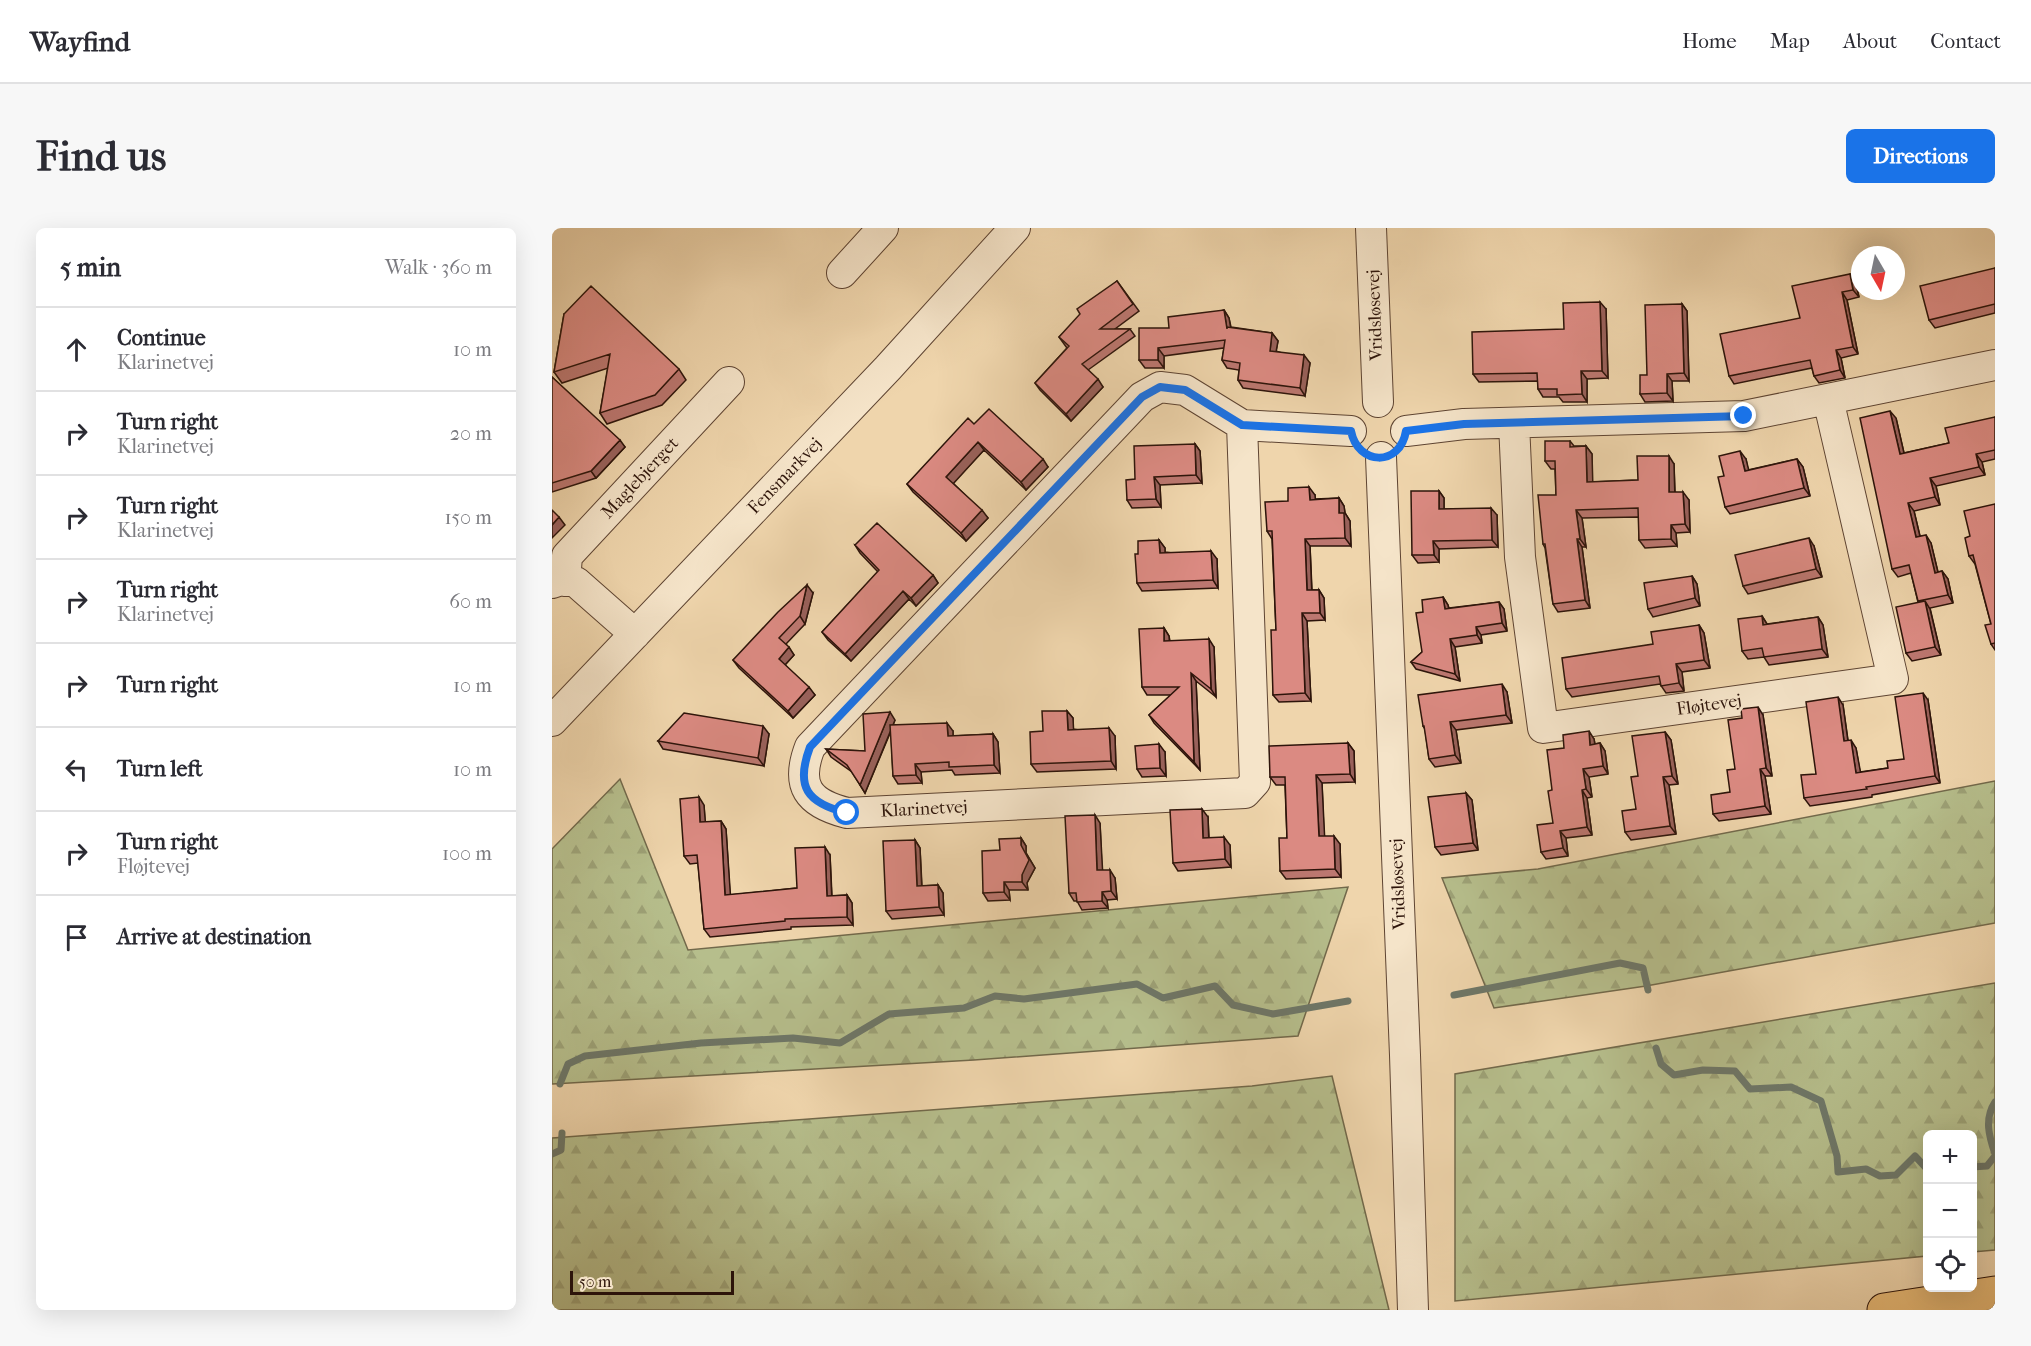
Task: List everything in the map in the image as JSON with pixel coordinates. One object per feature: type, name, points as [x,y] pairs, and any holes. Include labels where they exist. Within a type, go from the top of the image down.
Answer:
[{"type":"highway","points":[[1884,1310],[1995,1293]]},
{"type":"street","points":[[842,273],[883,228]]},
{"type":"street","name":"Fensmarkvej","points":[[552,721],[888,368],[1015,228]]},
{"type":"street","name":"Vridsløsevej","points":[[1371,228],[1378,402]]},
{"type":"street","points":[[1406,431],[1464,424],[1744,416],[1995,365]]},
{"type":"street","name":"Maglebjerget","points":[[635,634],[576,582],[559,582],[567,556],[729,382]]},
{"type":"street","name":"Klarinetvej","points":[[1242,425],[1255,782],[1245,794],[847,813],[827,808],[812,798],[804,781],[803,763],[810,747],[1142,397],[1160,387],[1185,390],[1242,425],[1351,431]]},
{"type":"street","name":"Fløjtevej","points":[[1514,423],[1520,557],[1543,728],[1893,679],[1828,399]]},
{"type":"street","points":[[1378,402],[1386,403],[1400,412],[1406,424],[1406,431],[1401,446],[1389,455],[1372,457],[1364,453],[1352,440],[1351,431],[1355,414],[1370,404],[1378,402]]},
{"type":"street","name":"Vridsløsevej","points":[[1381,457],[1405,1055],[1412,1305]]},
{"type":"green space","points":[[620,779],[688,950],[1348,887],[1298,1036],[974,1060],[552,1084],[552,849]]},
{"type":"green space","points":[[1995,781],[1995,923],[1646,986],[1494,1008],[1442,878],[1538,869]]},
{"type":"green space","points":[[1995,983],[1995,1250],[1977,1252],[1977,1130],[1923,1130],[1923,1256],[1455,1301],[1455,1074]]},
{"type":"green space","points":[[1332,1076],[1389,1310],[552,1310],[552,1138],[1252,1086]]},
{"type":"building","points":[[1995,268],[1995,304],[1929,320],[1920,286]]},
{"type":"building","points":[[1850,274],[1851,290],[1842,292],[1853,347],[1836,350],[1840,370],[1814,376],[1810,360],[1729,376],[1720,334],[1800,318],[1792,286]]},
{"type":"building","points":[[1117,281],[1133,304],[1100,329],[1130,329],[1082,364],[1098,379],[1066,414],[1035,383],[1069,346],[1059,337],[1080,314],[1077,309]]},
{"type":"building","points":[[591,286],[679,369],[655,395],[600,413],[610,354],[554,372],[564,314]]},
{"type":"building","points":[[1600,302],[1602,371],[1581,371],[1582,394],[1557,395],[1557,389],[1538,389],[1537,373],[1473,374],[1472,332],[1564,329],[1563,303]]},
{"type":"building","points":[[1682,304],[1684,373],[1667,374],[1667,393],[1640,394],[1640,375],[1647,375],[1645,305]]},
{"type":"building","points":[[1224,310],[1227,329],[1227,327],[1272,333],[1270,351],[1304,355],[1300,388],[1238,380],[1240,363],[1222,360],[1225,340],[1158,348],[1158,360],[1139,360],[1139,328],[1169,328],[1168,317]]},
{"type":"building","points":[[552,377],[620,440],[591,471],[552,483]]},
{"type":"building","points":[[989,409],[1043,459],[1021,482],[978,442],[946,477],[982,510],[961,533],[907,484],[968,418],[974,424]]},
{"type":"building","points":[[1890,411],[1900,454],[1949,443],[1945,428],[1995,417],[1995,450],[1976,454],[1979,467],[1930,478],[1935,497],[1908,503],[1916,537],[1926,535],[1935,573],[1942,571],[1948,595],[1918,601],[1909,565],[1892,569],[1860,418]]},
{"type":"building","points":[[1545,441],[1570,441],[1570,447],[1586,446],[1587,482],[1638,480],[1637,456],[1669,456],[1669,492],[1683,492],[1685,524],[1671,525],[1671,539],[1639,540],[1638,508],[1576,510],[1580,539],[1577,539],[1585,600],[1553,604],[1538,495],[1556,495],[1555,461],[1545,461]]},
{"type":"building","points":[[1195,444],[1196,475],[1154,477],[1156,499],[1127,500],[1126,480],[1135,479],[1134,446]]},
{"type":"building","points":[[1740,451],[1745,471],[1797,459],[1804,488],[1725,507],[1718,477],[1724,476],[1719,456]]},
{"type":"building","points":[[1309,487],[1310,500],[1339,498],[1339,513],[1344,513],[1345,538],[1305,539],[1307,590],[1319,590],[1320,613],[1302,613],[1305,693],[1273,695],[1271,630],[1276,630],[1272,531],[1267,531],[1265,502],[1288,501],[1288,488]]},
{"type":"building","points":[[1411,491],[1439,491],[1439,509],[1491,508],[1492,540],[1433,541],[1434,555],[1412,555]]},
{"type":"building","points":[[1995,504],[1995,643],[1991,644],[1985,625],[1991,624],[1973,555],[1969,556],[1965,538],[1970,536],[1964,511]]},
{"type":"building","points":[[552,510],[559,517],[552,525]]},
{"type":"building","points":[[877,523],[933,575],[911,598],[903,591],[845,654],[822,632],[879,570],[855,545]]},
{"type":"building","points":[[1809,538],[1816,569],[1743,586],[1735,555]]},
{"type":"building","points":[[1159,540],[1160,553],[1211,551],[1213,580],[1137,583],[1135,554],[1138,554],[1138,541]]},
{"type":"building","points":[[1692,576],[1695,598],[1648,609],[1644,583]]},
{"type":"building","points":[[807,585],[800,616],[779,638],[789,647],[779,659],[809,687],[788,711],[733,660]]},
{"type":"building","points":[[1443,597],[1445,609],[1499,602],[1502,623],[1476,627],[1477,635],[1450,639],[1455,674],[1411,662],[1422,652],[1416,613],[1423,612],[1422,600]]},
{"type":"building","points":[[1925,601],[1935,647],[1906,653],[1896,607]]},
{"type":"building","points":[[1762,616],[1763,625],[1818,617],[1822,649],[1764,657],[1762,648],[1742,651],[1738,619]]},
{"type":"building","points":[[1699,625],[1704,660],[1676,664],[1679,683],[1661,686],[1659,676],[1566,689],[1562,658],[1653,644],[1651,632]]},
{"type":"building","points":[[1164,628],[1164,641],[1209,639],[1211,689],[1191,673],[1194,762],[1149,715],[1179,687],[1142,687],[1139,629]]},
{"type":"building","points":[[1502,684],[1506,715],[1450,722],[1455,755],[1429,759],[1418,695]]},
{"type":"building","points":[[1923,693],[1935,776],[1804,798],[1801,775],[1816,774],[1806,702],[1838,697],[1844,741],[1851,740],[1856,773],[1888,768],[1887,761],[1904,759],[1895,697]]},
{"type":"building","points":[[1758,707],[1766,768],[1760,769],[1765,806],[1713,814],[1711,795],[1730,792],[1727,770],[1735,769],[1728,720],[1742,718],[1741,709]]},
{"type":"building","points":[[1042,711],[1067,711],[1068,730],[1109,728],[1111,761],[1031,764],[1030,732],[1043,731]]},
{"type":"building","points":[[890,712],[860,785],[847,765],[826,749],[865,751],[863,714]]},
{"type":"building","points":[[684,713],[763,726],[758,758],[658,741]]},
{"type":"building","points":[[947,723],[948,736],[993,734],[994,765],[949,767],[949,762],[915,764],[916,775],[893,776],[890,725]]},
{"type":"building","points":[[1589,731],[1590,745],[1600,743],[1603,766],[1583,769],[1586,789],[1582,790],[1587,827],[1560,831],[1563,848],[1541,852],[1537,825],[1553,823],[1548,791],[1552,790],[1547,750],[1564,748],[1563,735]]},
{"type":"building","points":[[1665,732],[1672,776],[1663,777],[1670,826],[1625,832],[1622,811],[1636,809],[1631,777],[1638,776],[1632,736]]},
{"type":"building","points":[[1348,743],[1350,774],[1316,775],[1319,836],[1334,836],[1335,869],[1280,871],[1279,838],[1287,838],[1285,777],[1270,777],[1269,746]]},
{"type":"building","points":[[1159,744],[1160,768],[1137,769],[1135,746]]},
{"type":"building","points":[[1466,793],[1473,843],[1435,847],[1428,797]]},
{"type":"building","points":[[699,797],[700,822],[721,821],[725,895],[797,888],[795,848],[825,847],[827,896],[847,895],[847,917],[785,919],[785,921],[704,929],[697,855],[684,856],[680,799]]},
{"type":"building","points":[[1202,809],[1203,838],[1224,837],[1225,859],[1173,863],[1170,810]]},
{"type":"building","points":[[1095,815],[1097,870],[1110,870],[1111,891],[1102,892],[1102,901],[1077,902],[1076,893],[1069,893],[1065,816]]},
{"type":"building","points":[[1021,838],[1021,845],[1029,860],[1022,875],[1022,882],[1004,882],[1004,892],[983,893],[982,851],[1000,850],[999,839]]},
{"type":"building","points":[[915,840],[917,886],[938,885],[939,907],[886,911],[883,841]]},
{"type":"waterway","points":[[1454,995],[1620,963],[1643,968],[1648,990]]},
{"type":"waterway","points":[[560,1084],[568,1064],[585,1056],[701,1043],[793,1038],[840,1043],[889,1014],[964,1008],[995,996],[1024,999],[1137,984],[1163,998],[1215,986],[1233,1005],[1273,1014],[1348,1001]]},
{"type":"waterway","points":[[1656,1048],[1661,1064],[1674,1075],[1703,1070],[1735,1071],[1750,1089],[1791,1087],[1821,1101],[1837,1156],[1838,1172],[1866,1169],[1880,1176],[1896,1175],[1915,1156],[1923,1165]]},
{"type":"waterway","points":[[1995,1102],[1989,1121],[1989,1134],[1995,1154]]},
{"type":"waterway","points":[[552,1154],[561,1150],[562,1133]]},
{"type":"waterway","points":[[1977,1167],[1987,1166],[1995,1156]]},
{"type":"route","points":[[847,813],[827,808],[812,798],[804,781],[803,763],[810,747],[1142,397],[1160,387],[1185,390],[1242,425],[1351,431],[1352,440],[1357,448],[1372,457],[1381,457],[1396,451],[1405,439],[1406,431],[1464,424],[1744,416]]}]
